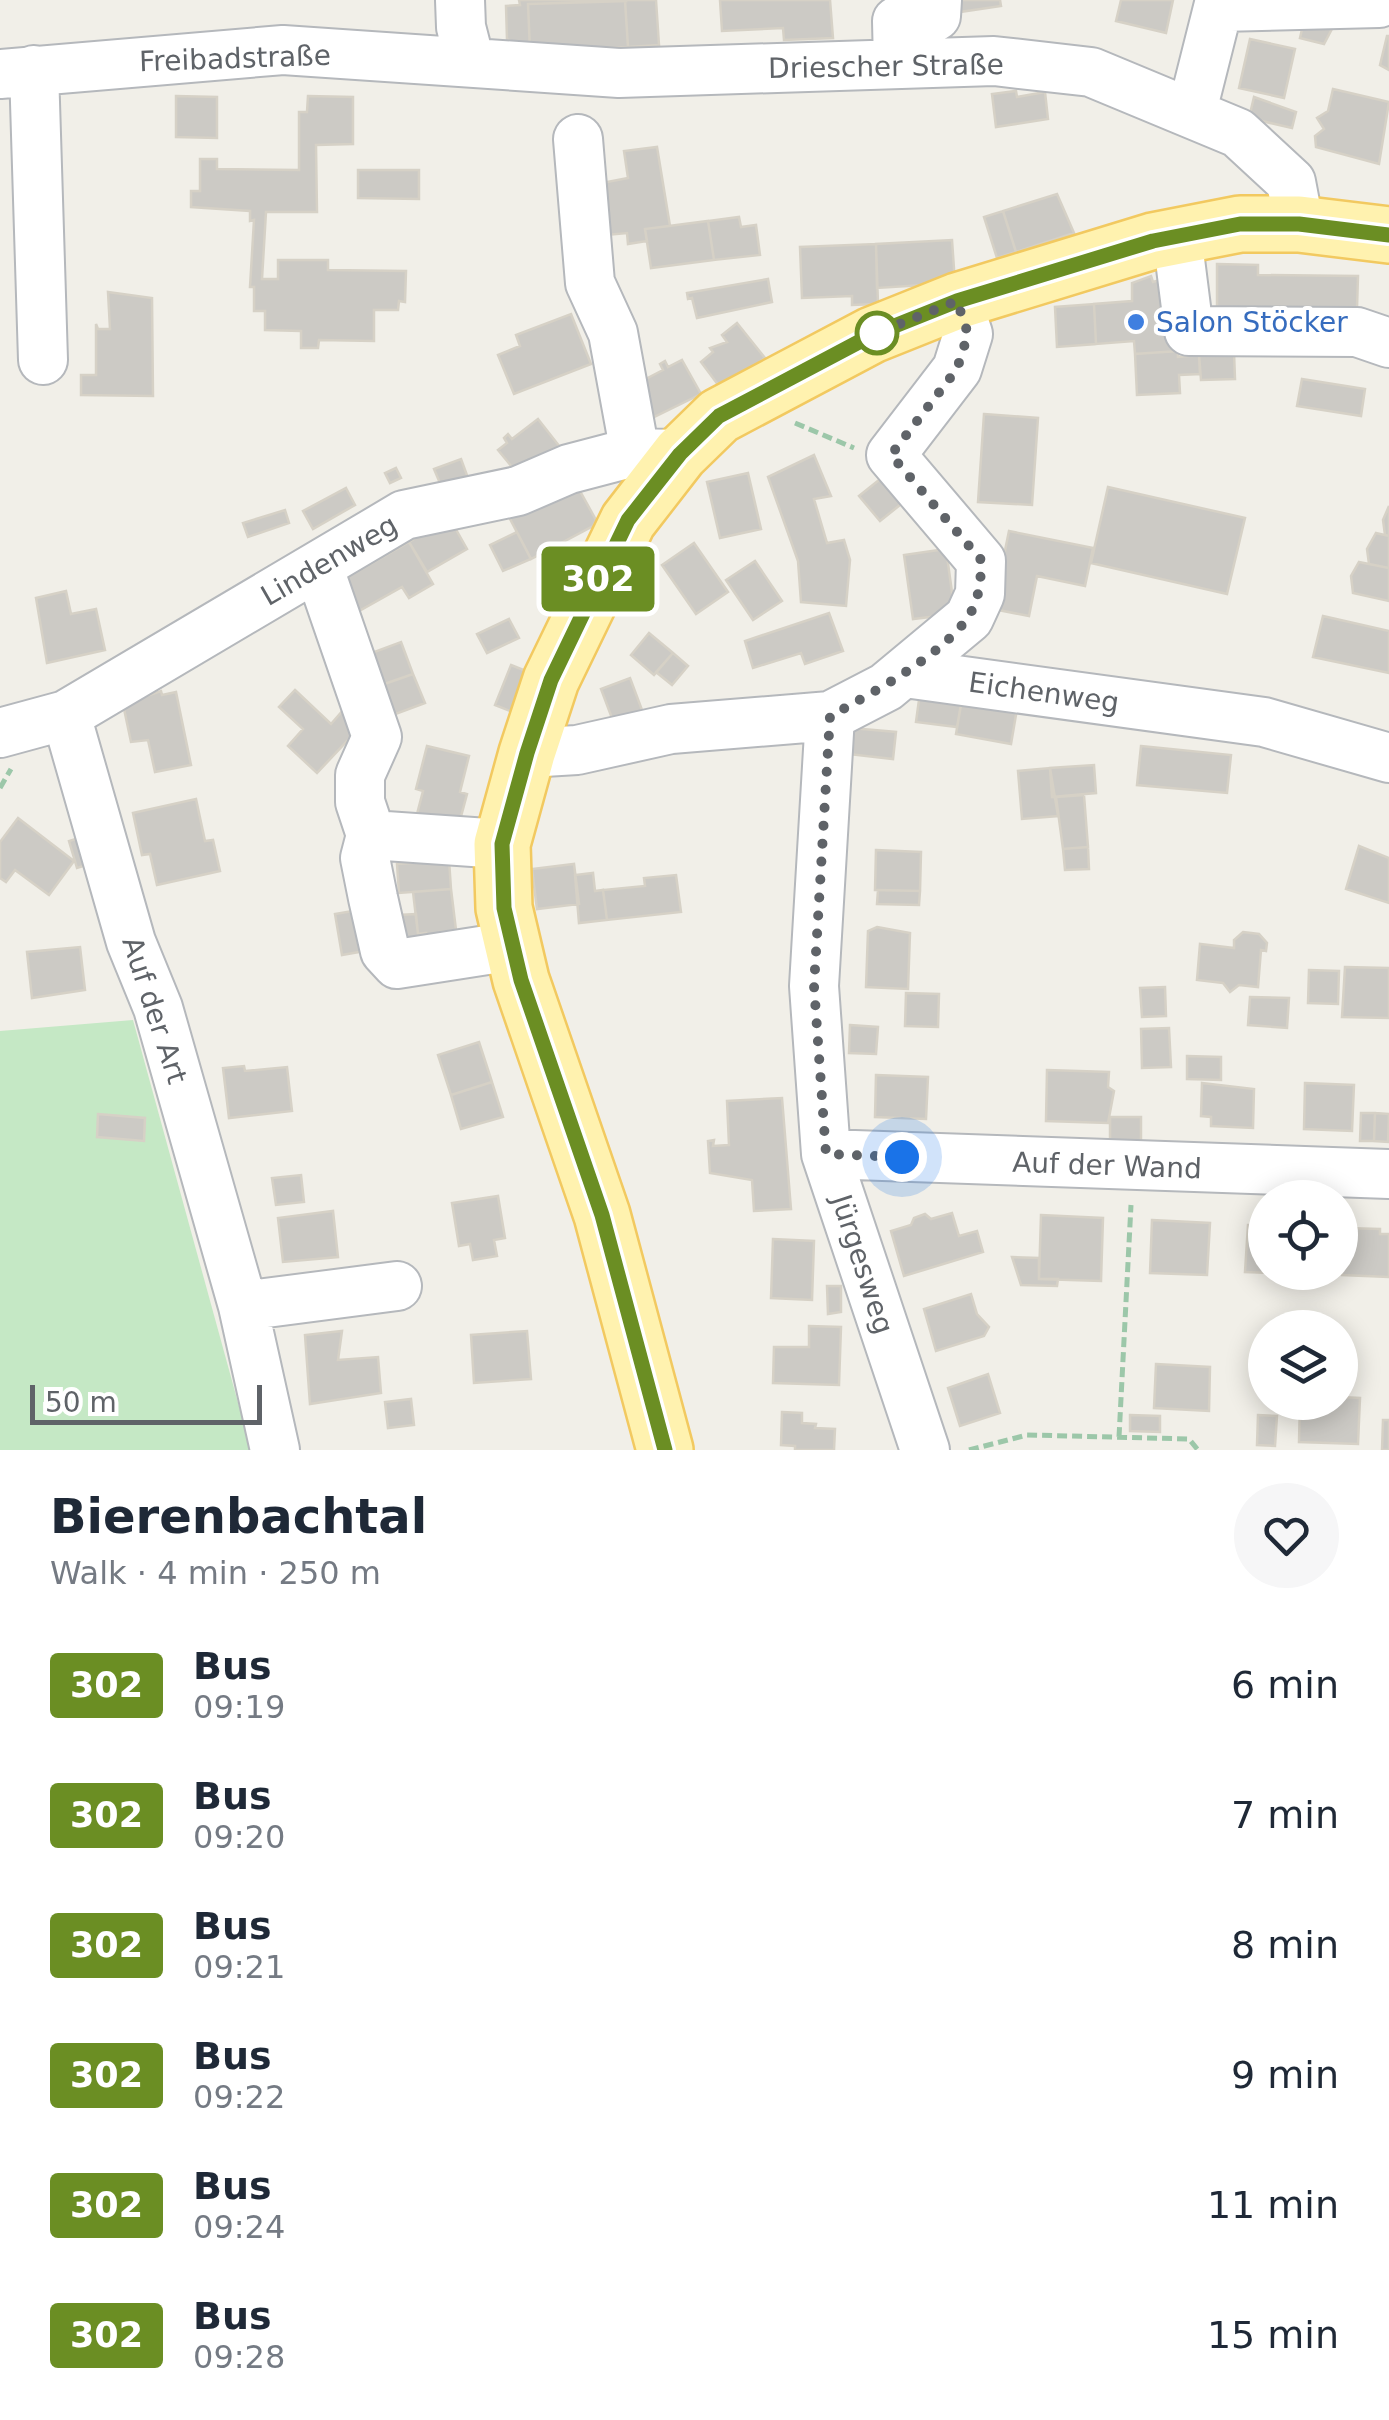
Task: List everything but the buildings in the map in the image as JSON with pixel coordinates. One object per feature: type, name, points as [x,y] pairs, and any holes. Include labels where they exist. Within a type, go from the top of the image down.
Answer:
[{"type":"main road","points":[[663,1441],[602,1215],[513,946],[504,908],[502,844],[551,680],[658,454],[736,406],[872,335],[957,301],[1177,236],[1240,224],[1299,224],[1389,235]]},
{"type":"street","points":[[460,0],[470,62]]},
{"type":"street","points":[[898,64],[896,21],[936,16],[937,0]]},
{"type":"street","points":[[1192,111],[1220,4],[1379,3]]},
{"type":"street","name":"Freibadstraße","points":[[17,72],[283,50],[470,62]]},
{"type":"street","name":"Driescher Straße","points":[[470,62],[620,73],[994,61],[1091,72],[1238,133],[1291,182],[1299,224]]},
{"type":"street","points":[[17,72],[43,360]]},
{"type":"street","points":[[578,139],[590,283],[658,454]]},
{"type":"street","points":[[1177,236],[1189,331],[1357,332],[1389,343]]},
{"type":"street","points":[[527,753],[578,750],[671,729],[830,716],[904,674],[968,618],[980,594],[982,561],[891,455],[957,369],[968,334],[957,301]]},
{"type":"street","name":"Lindenweg","points":[[0,732],[66,715],[404,515],[518,491],[569,469],[658,454]]},
{"type":"street","points":[[318,566],[376,737],[360,775],[360,802],[371,835],[365,858],[386,952],[397,964],[513,946]]},
{"type":"street","name":"Eichenweg","points":[[904,674],[1264,722],[1389,758]]},
{"type":"street","name":"Auf der Art","points":[[66,715],[132,942],[158,1008],[243,1306],[275,1450]]},
{"type":"street","name":"Jürgesweg","points":[[830,716],[814,986],[826,1154],[925,1450]]},
{"type":"street","points":[[371,835],[502,844]]},
{"type":"street","name":"Auf der Wand","points":[[826,1154],[1389,1174]]},
{"type":"street","points":[[243,1306],[398,1286]]},
{"type":"path","points":[[1119,1436],[1132,1167]]},
{"type":"path","points":[[969,1450],[1027,1435],[1190,1439],[1198,1450]]},
{"type":"green space","points":[[133,1020],[251,1450],[0,1450],[0,1031]]},
{"type":"bus line","name":"302","points":[[665,1450],[602,1215],[521,980],[504,908],[502,844],[527,753],[551,680],[628,520],[680,454],[719,416],[872,335],[957,301],[1153,241],[1240,224],[1299,224],[1389,235]]},
{"type":"place","name":"Salon Stöcker","points":[[1136,322]]},
{"type":"route","points":[[877,333],[872,335],[957,301],[968,334],[957,369],[891,455],[982,561],[980,594],[968,618],[886,687],[830,716],[814,986],[826,1154],[902,1157]]}]
